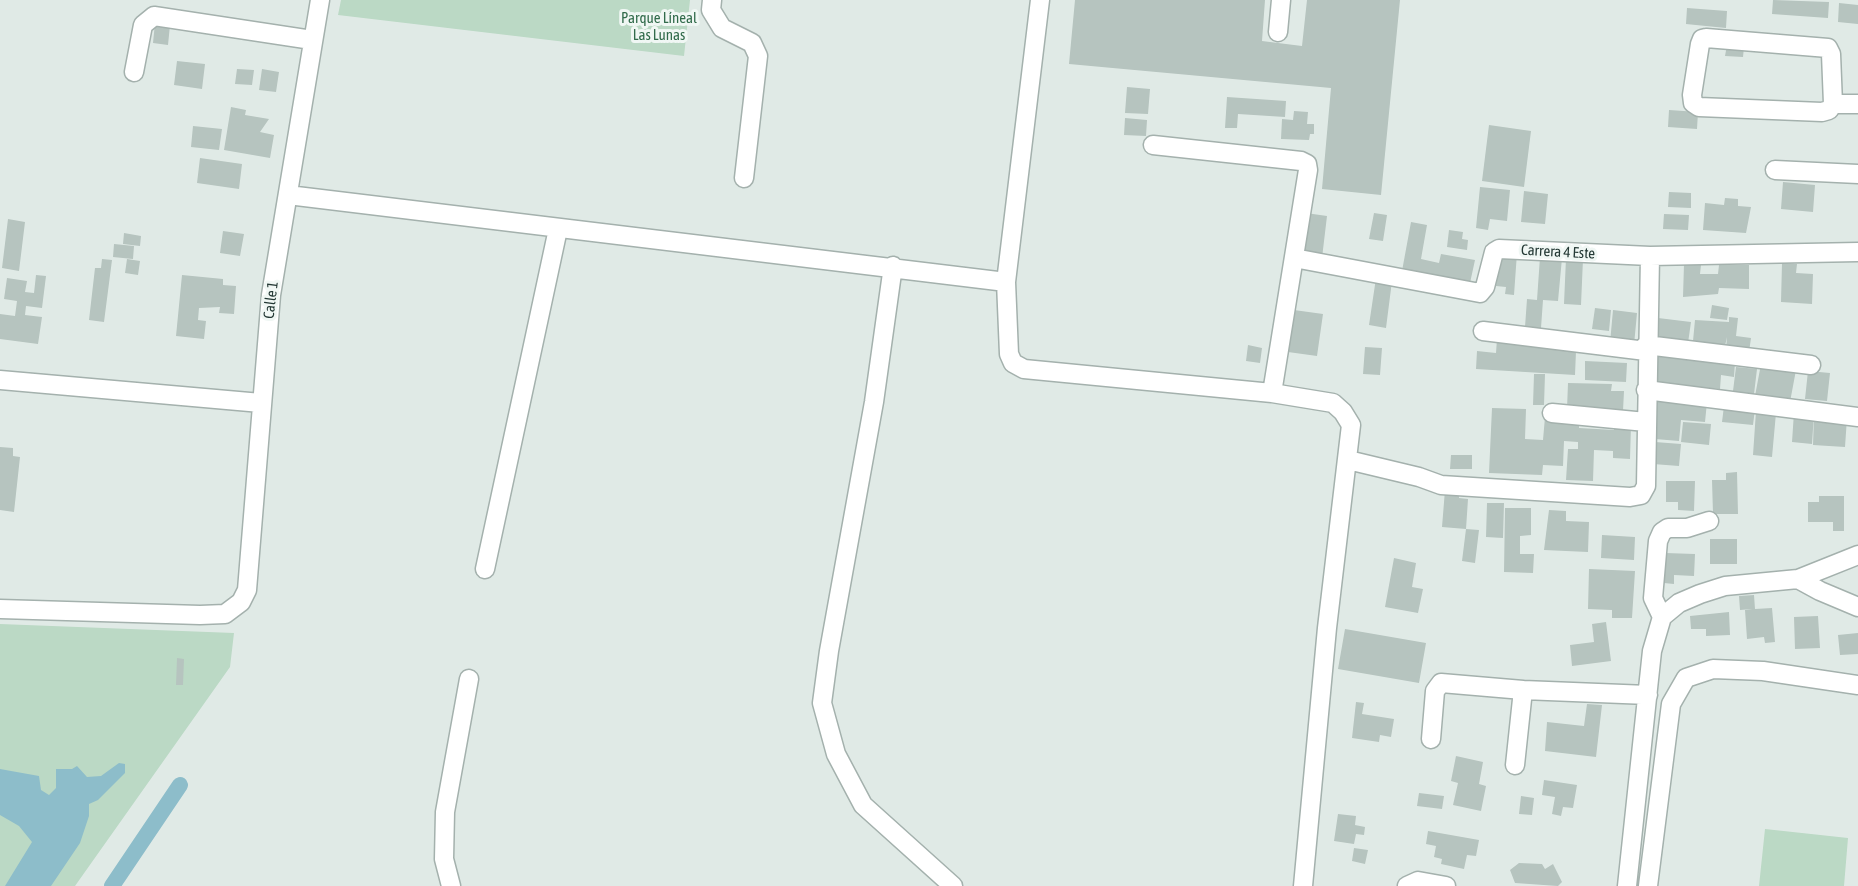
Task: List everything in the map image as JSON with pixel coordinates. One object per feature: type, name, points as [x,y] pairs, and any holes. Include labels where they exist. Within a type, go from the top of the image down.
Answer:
[{"type":"street","name":"Calle 1","points":[[0,609],[200,615],[225,614],[241,602],[247,590],[271,295],[320,0]]},
{"type":"street","points":[[712,0],[711,10],[722,28],[752,43],[758,56],[744,178]]},
{"type":"street","points":[[1040,0],[1006,282],[1009,354],[1013,363],[1024,369],[1272,393],[1332,403],[1343,412],[1351,425],[1327,628],[1303,886]]},
{"type":"street","points":[[1278,32],[1281,0]]},
{"type":"street","points":[[134,72],[143,25],[154,16],[312,40]]},
{"type":"street","points":[[1702,39],[1828,48],[1831,54],[1833,104],[1829,110],[1822,112],[1699,107],[1693,103],[1692,96],[1702,39]]},
{"type":"street","points":[[1833,104],[1858,104]]},
{"type":"street","points":[[1153,145],[1301,161],[1306,164],[1308,170],[1272,393]]},
{"type":"street","points":[[1775,170],[1858,174]]},
{"type":"street","points":[[288,195],[558,229],[894,266],[1006,282]]},
{"type":"street","points":[[484,569],[558,229]]},
{"type":"street","name":"Carrera 4 Este","points":[[1294,258],[1480,293],[1485,287],[1494,252],[1499,249],[1650,256],[1858,252]]},
{"type":"street","points":[[1348,460],[1419,477],[1441,485],[1641,495],[1646,486],[1646,348],[1650,256]]},
{"type":"street","points":[[894,266],[874,402],[829,651],[822,703],[836,754],[863,805],[953,886]]},
{"type":"street","points":[[1483,331],[1811,365]]},
{"type":"street","points":[[0,380],[261,403]]},
{"type":"street","points":[[1646,390],[1858,417]]},
{"type":"street","points":[[1552,413],[1646,422]]},
{"type":"street","points":[[1662,617],[1653,598],[1658,542],[1662,532],[1668,528],[1687,528],[1709,521]]},
{"type":"street","points":[[1627,886],[1652,651],[1662,617],[1679,603],[1725,586],[1798,579],[1858,555]]},
{"type":"street","points":[[1798,579],[1858,607]]},
{"type":"street","points":[[1648,886],[1671,704],[1686,678],[1713,669],[1763,671],[1858,685]]},
{"type":"street","points":[[451,886],[444,859],[445,812],[469,679]]},
{"type":"street","points":[[1431,739],[1435,691],[1441,683],[1523,690],[1648,694]]},
{"type":"street","points":[[1515,765],[1523,690]]},
{"type":"street","points":[[1407,886],[1418,881],[1446,886]]},
{"type":"green space","name":"Parque Líneal Las Lunas","points":[[341,0],[690,0],[684,56],[338,15]]},
{"type":"green space","points":[[0,624],[234,633],[230,667],[75,886],[0,886]]},
{"type":"green space","points":[[1765,829],[1848,838],[1844,886],[1759,886]]},
{"type":"water","points":[[119,763],[125,764],[125,773],[98,800],[89,804],[89,816],[80,843],[51,886],[5,886],[32,842],[19,826],[0,815],[0,769],[39,776],[41,790],[49,795],[56,788],[56,769],[72,769],[77,766],[87,777],[101,776]]},
{"type":"building","points":[[1075,0],[1265,0],[1262,41],[1302,46],[1307,0],[1400,0],[1381,195],[1322,189],[1331,88],[1069,64]]},
{"type":"building","points":[[1773,0],[1829,2],[1828,18],[1772,14]]},
{"type":"building","points":[[1839,3],[1858,5],[1858,24],[1838,22]]},
{"type":"building","points":[[1687,8],[1727,11],[1726,28],[1686,24]]},
{"type":"building","points":[[155,23],[170,25],[168,45],[153,43]]},
{"type":"building","points":[[1727,45],[1744,47],[1743,57],[1725,56]]},
{"type":"building","points":[[177,61],[205,64],[202,89],[174,85]]},
{"type":"building","points":[[237,69],[254,70],[252,85],[235,84]]},
{"type":"building","points":[[262,69],[279,72],[276,92],[259,90]]},
{"type":"building","points":[[1127,87],[1150,89],[1148,114],[1125,113]]},
{"type":"building","points":[[1227,97],[1286,101],[1285,117],[1238,114],[1237,128],[1225,128]]},
{"type":"building","points":[[231,107],[246,110],[245,115],[269,119],[260,132],[274,135],[270,158],[224,150]]},
{"type":"building","points":[[1669,110],[1698,112],[1697,129],[1668,127]]},
{"type":"building","points":[[1294,111],[1308,112],[1307,124],[1314,124],[1314,134],[1310,134],[1309,140],[1281,139],[1282,119],[1293,120]]},
{"type":"building","points":[[1125,118],[1147,120],[1146,136],[1124,135]]},
{"type":"building","points":[[1489,125],[1531,131],[1524,187],[1482,181]]},
{"type":"building","points":[[193,126],[222,129],[219,150],[191,147]]},
{"type":"building","points":[[200,158],[242,164],[239,189],[197,183]]},
{"type":"building","points":[[1783,182],[1815,185],[1813,212],[1781,209]]},
{"type":"building","points":[[1480,187],[1510,190],[1507,221],[1490,219],[1488,230],[1476,228]]},
{"type":"building","points":[[1524,191],[1548,194],[1545,224],[1521,222]]},
{"type":"building","points":[[1669,192],[1691,193],[1691,208],[1668,207]]},
{"type":"building","points":[[1725,198],[1738,199],[1738,206],[1751,207],[1746,233],[1703,230],[1705,203],[1724,205]]},
{"type":"building","points":[[1306,213],[1327,216],[1322,258],[1301,256]]},
{"type":"building","points":[[1374,213],[1387,215],[1383,241],[1369,239]]},
{"type":"building","points":[[1664,214],[1689,215],[1688,230],[1663,229]]},
{"type":"building","points":[[8,219],[25,222],[19,271],[2,268]]},
{"type":"building","points":[[1411,222],[1427,225],[1421,259],[1439,263],[1441,254],[1475,260],[1470,283],[1402,271]]},
{"type":"building","points":[[1449,230],[1463,232],[1462,239],[1468,240],[1467,250],[1447,247]]},
{"type":"building","points":[[223,231],[244,234],[240,256],[220,253]]},
{"type":"building","points":[[124,233],[141,236],[140,246],[123,244]]},
{"type":"building","points":[[114,244],[134,246],[133,259],[113,257]]},
{"type":"building","points":[[1508,252],[1517,253],[1514,295],[1505,294],[1506,287],[1496,286],[1498,258],[1508,259]]},
{"type":"building","points":[[1540,257],[1562,258],[1558,301],[1543,300],[1541,328],[1525,327],[1527,299],[1537,300]]},
{"type":"building","points":[[1566,258],[1583,259],[1581,305],[1564,304]]},
{"type":"building","points":[[102,259],[112,260],[104,322],[89,320],[95,268],[101,268]]},
{"type":"building","points":[[127,259],[140,261],[138,275],[125,273]]},
{"type":"building","points":[[1782,263],[1797,264],[1796,273],[1813,274],[1812,304],[1781,302]]},
{"type":"building","points":[[1684,264],[1701,265],[1700,274],[1718,274],[1719,265],[1749,265],[1749,289],[1719,288],[1718,294],[1683,297]]},
{"type":"building","points":[[36,275],[46,276],[42,308],[26,306],[25,315],[42,317],[38,344],[0,339],[0,314],[15,316],[17,301],[4,299],[7,278],[27,281],[25,292],[34,293]]},
{"type":"building","points":[[182,275],[223,279],[223,285],[236,286],[234,314],[219,313],[220,307],[199,308],[198,320],[206,321],[204,339],[176,336]]},
{"type":"building","points":[[1376,278],[1392,281],[1386,328],[1369,325]]},
{"type":"building","points":[[1712,305],[1729,308],[1727,320],[1710,318]]},
{"type":"building","points":[[1595,308],[1611,310],[1609,331],[1592,329]]},
{"type":"building","points":[[1294,310],[1323,314],[1317,356],[1288,352]]},
{"type":"building","points":[[1613,310],[1637,313],[1634,345],[1610,343]]},
{"type":"building","points":[[1729,317],[1738,318],[1736,336],[1751,338],[1749,352],[1726,349],[1727,337],[1725,346],[1693,341],[1695,320],[1729,322]]},
{"type":"building","points":[[1658,318],[1691,322],[1688,343],[1656,339]]},
{"type":"building","points":[[1497,339],[1556,343],[1556,350],[1576,351],[1575,375],[1476,369],[1477,351],[1496,353]]},
{"type":"building","points":[[1248,345],[1262,348],[1260,363],[1246,361]]},
{"type":"building","points":[[1365,347],[1382,348],[1380,375],[1363,374]]},
{"type":"building","points":[[1655,351],[1735,362],[1734,377],[1721,375],[1720,389],[1652,383]]},
{"type":"building","points":[[1585,361],[1627,363],[1626,382],[1585,380]]},
{"type":"building","points":[[1761,364],[1796,370],[1790,402],[1755,396]]},
{"type":"building","points":[[1736,367],[1757,369],[1754,394],[1733,391]]},
{"type":"building","points":[[1808,371],[1830,373],[1827,401],[1805,399]]},
{"type":"building","points":[[1534,374],[1545,374],[1544,405],[1533,405]]},
{"type":"building","points":[[1568,383],[1612,384],[1611,391],[1624,391],[1623,411],[1567,409]]},
{"type":"building","points":[[1658,397],[1707,402],[1705,422],[1681,420],[1679,441],[1655,439]]},
{"type":"building","points":[[1724,406],[1755,409],[1753,425],[1722,422]]},
{"type":"building","points":[[1492,408],[1526,409],[1525,439],[1543,440],[1545,417],[1579,419],[1579,428],[1614,430],[1614,424],[1631,425],[1630,459],[1613,458],[1613,451],[1594,450],[1593,481],[1566,480],[1568,449],[1578,449],[1578,442],[1564,441],[1563,466],[1543,465],[1542,475],[1489,473]]},
{"type":"building","points":[[1756,411],[1776,413],[1772,457],[1753,455]]},
{"type":"building","points":[[1794,412],[1814,413],[1812,444],[1792,442]]},
{"type":"building","points":[[1814,416],[1847,418],[1845,447],[1813,445]]},
{"type":"building","points":[[1683,422],[1711,424],[1709,445],[1681,442]]},
{"type":"building","points":[[1655,442],[1681,444],[1679,466],[1653,464]]},
{"type":"building","points":[[0,447],[13,448],[13,456],[20,457],[14,512],[0,510]]},
{"type":"building","points":[[1451,455],[1472,455],[1472,469],[1450,469]]},
{"type":"building","points":[[1737,472],[1738,514],[1713,514],[1712,480],[1726,480],[1726,473]]},
{"type":"building","points":[[1666,481],[1695,481],[1694,511],[1678,510],[1678,502],[1666,502]]},
{"type":"building","points":[[1445,490],[1459,491],[1459,498],[1468,499],[1466,529],[1442,527]]},
{"type":"building","points":[[1819,496],[1844,496],[1844,531],[1833,531],[1833,522],[1808,522],[1808,502],[1819,502]]},
{"type":"building","points":[[1487,503],[1504,503],[1503,538],[1486,537]]},
{"type":"building","points":[[1505,508],[1531,508],[1531,535],[1520,536],[1520,554],[1534,554],[1533,573],[1504,572]]},
{"type":"building","points":[[1549,510],[1566,511],[1566,521],[1589,522],[1588,552],[1544,550]]},
{"type":"building","points":[[1466,529],[1479,530],[1475,563],[1462,561]]},
{"type":"building","points":[[1602,535],[1635,537],[1634,560],[1601,558]]},
{"type":"building","points":[[1710,539],[1737,539],[1737,564],[1710,564]]},
{"type":"building","points":[[1665,553],[1695,554],[1694,576],[1674,575],[1674,584],[1664,583]]},
{"type":"building","points":[[1394,558],[1416,563],[1412,587],[1423,589],[1418,613],[1385,607]]},
{"type":"building","points":[[1589,569],[1635,571],[1632,618],[1612,618],[1612,610],[1588,609]]},
{"type":"building","points":[[1754,595],[1755,609],[1772,608],[1775,642],[1765,643],[1764,637],[1747,639],[1745,610],[1752,609],[1740,610],[1739,596]]},
{"type":"building","points":[[1729,612],[1730,635],[1706,636],[1706,629],[1691,629],[1690,616]]},
{"type":"building","points":[[1818,616],[1820,648],[1795,649],[1794,617]]},
{"type":"building","points":[[1606,622],[1611,661],[1572,666],[1570,645],[1594,642],[1592,624]]},
{"type":"building","points":[[1345,629],[1426,643],[1419,683],[1338,669]]},
{"type":"building","points":[[1858,633],[1858,654],[1840,655],[1838,635]]},
{"type":"building","points":[[177,658],[184,659],[183,685],[176,685]]},
{"type":"building","points":[[1356,702],[1364,703],[1362,714],[1394,719],[1391,737],[1380,735],[1379,742],[1352,738]]},
{"type":"building","points":[[1587,704],[1602,705],[1596,757],[1545,751],[1547,722],[1584,726]]},
{"type":"building","points":[[1456,756],[1483,762],[1479,784],[1486,786],[1481,811],[1453,805],[1458,783],[1451,781]]},
{"type":"building","points":[[1544,780],[1577,785],[1573,808],[1563,807],[1561,816],[1552,814],[1555,797],[1542,795]]},
{"type":"building","points":[[1419,793],[1444,796],[1442,809],[1417,806]]},
{"type":"building","points":[[1521,796],[1534,798],[1532,815],[1519,814]]},
{"type":"building","points":[[1338,814],[1356,816],[1355,825],[1365,827],[1364,835],[1356,834],[1354,844],[1334,841]]},
{"type":"building","points":[[1428,831],[1479,840],[1476,856],[1467,855],[1464,869],[1441,864],[1442,859],[1434,857],[1436,846],[1426,844]]},
{"type":"building","points":[[1354,848],[1368,850],[1365,864],[1352,861]]},
{"type":"building","points":[[1519,863],[1542,864],[1545,869],[1553,864],[1562,882],[1558,886],[1515,883],[1510,870]]},
{"type":"waterway","points":[[112,886],[180,785]]}]
